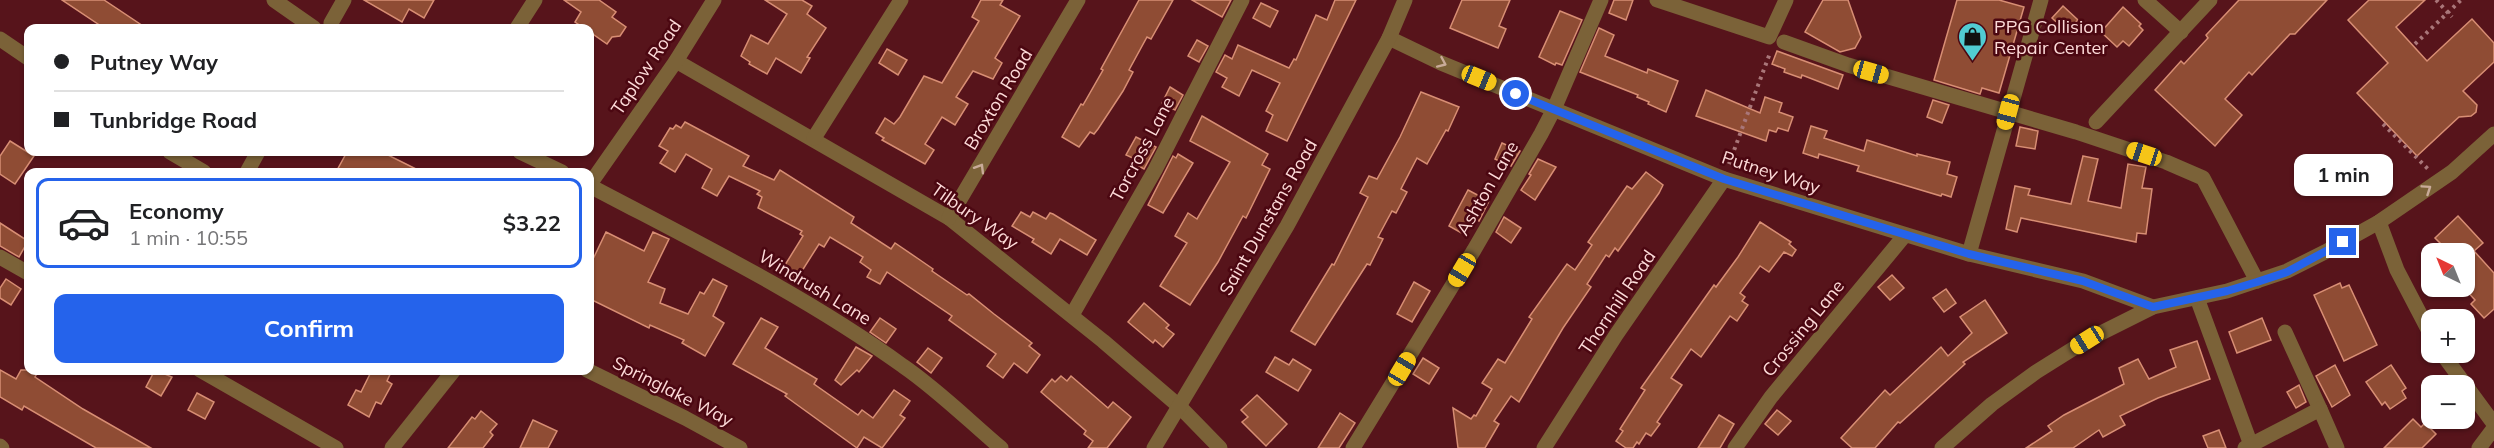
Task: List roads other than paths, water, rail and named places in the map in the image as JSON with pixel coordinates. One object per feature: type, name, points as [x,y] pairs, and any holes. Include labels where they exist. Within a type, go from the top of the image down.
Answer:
[{"type":"street","points":[[274,0],[308,24]]},
{"type":"street","points":[[331,23],[344,0]]},
{"type":"street","points":[[520,24],[535,0]]},
{"type":"street","name":"Taplow Road","points":[[594,179],[676,61],[714,0]]},
{"type":"street","points":[[814,138],[901,0]]},
{"type":"street","name":"Broxton Road","points":[[949,218],[1078,0]]},
{"type":"street","name":"Torcross Lane","points":[[1072,315],[1155,170],[1242,0]]},
{"type":"street","name":"Saint Dunstans Road","points":[[1154,448],[1287,226],[1389,38],[1405,0]]},
{"type":"street","name":"Ashton Lane","points":[[1353,448],[1474,250],[1554,109],[1601,0]]},
{"type":"street","points":[[1657,0],[1775,43],[2008,112],[2166,162],[2203,178],[2257,282]]},
{"type":"street","points":[[1775,43],[1786,0]]},
{"type":"street","points":[[1969,254],[2041,0]]},
{"type":"street","points":[[2145,0],[2181,32]]},
{"type":"street","points":[[2096,122],[2210,0]]},
{"type":"street","name":"Putney Way","points":[[1389,38],[1441,63],[1554,109],[1726,174],[1905,235],[1969,254],[2083,281],[2153,307]]},
{"type":"street","points":[[0,39],[24,55]]},
{"type":"street","name":"Tilbury Way","points":[[676,61],[814,138],[949,218],[1072,315],[1180,406],[1220,448]]},
{"type":"street","points":[[1942,448],[1992,404],[2036,372],[2087,340],[2153,307],[2197,298],[2287,272],[2379,222],[2452,172],[2494,134]]},
{"type":"street","points":[[177,156],[197,168]]},
{"type":"street","points":[[528,156],[554,168]]},
{"type":"street","name":"Thornhill Road","points":[[1544,448],[1726,174]]},
{"type":"street","name":"Windrush Lane","points":[[594,187],[770,280],[823,312],[906,367],[1002,448]]},
{"type":"street","points":[[2379,222],[2397,270],[2421,316]]},
{"type":"street","name":"Crossing Lane","points":[[1735,448],[1771,398],[1905,235]]},
{"type":"street","points":[[0,257],[24,271]]},
{"type":"street","points":[[2197,298],[2248,446],[2320,409]]},
{"type":"street","points":[[2285,332],[2337,448]]},
{"type":"street","points":[[2449,363],[2494,426],[2480,448]]},
{"type":"street","name":"Springlake Way","points":[[594,373],[740,448]]},
{"type":"street","points":[[209,375],[336,448]]},
{"type":"street","points":[[392,448],[450,375]]},
{"type":"place","name":"PPG Collision Repair Center","points":[[1973,62]]}]
